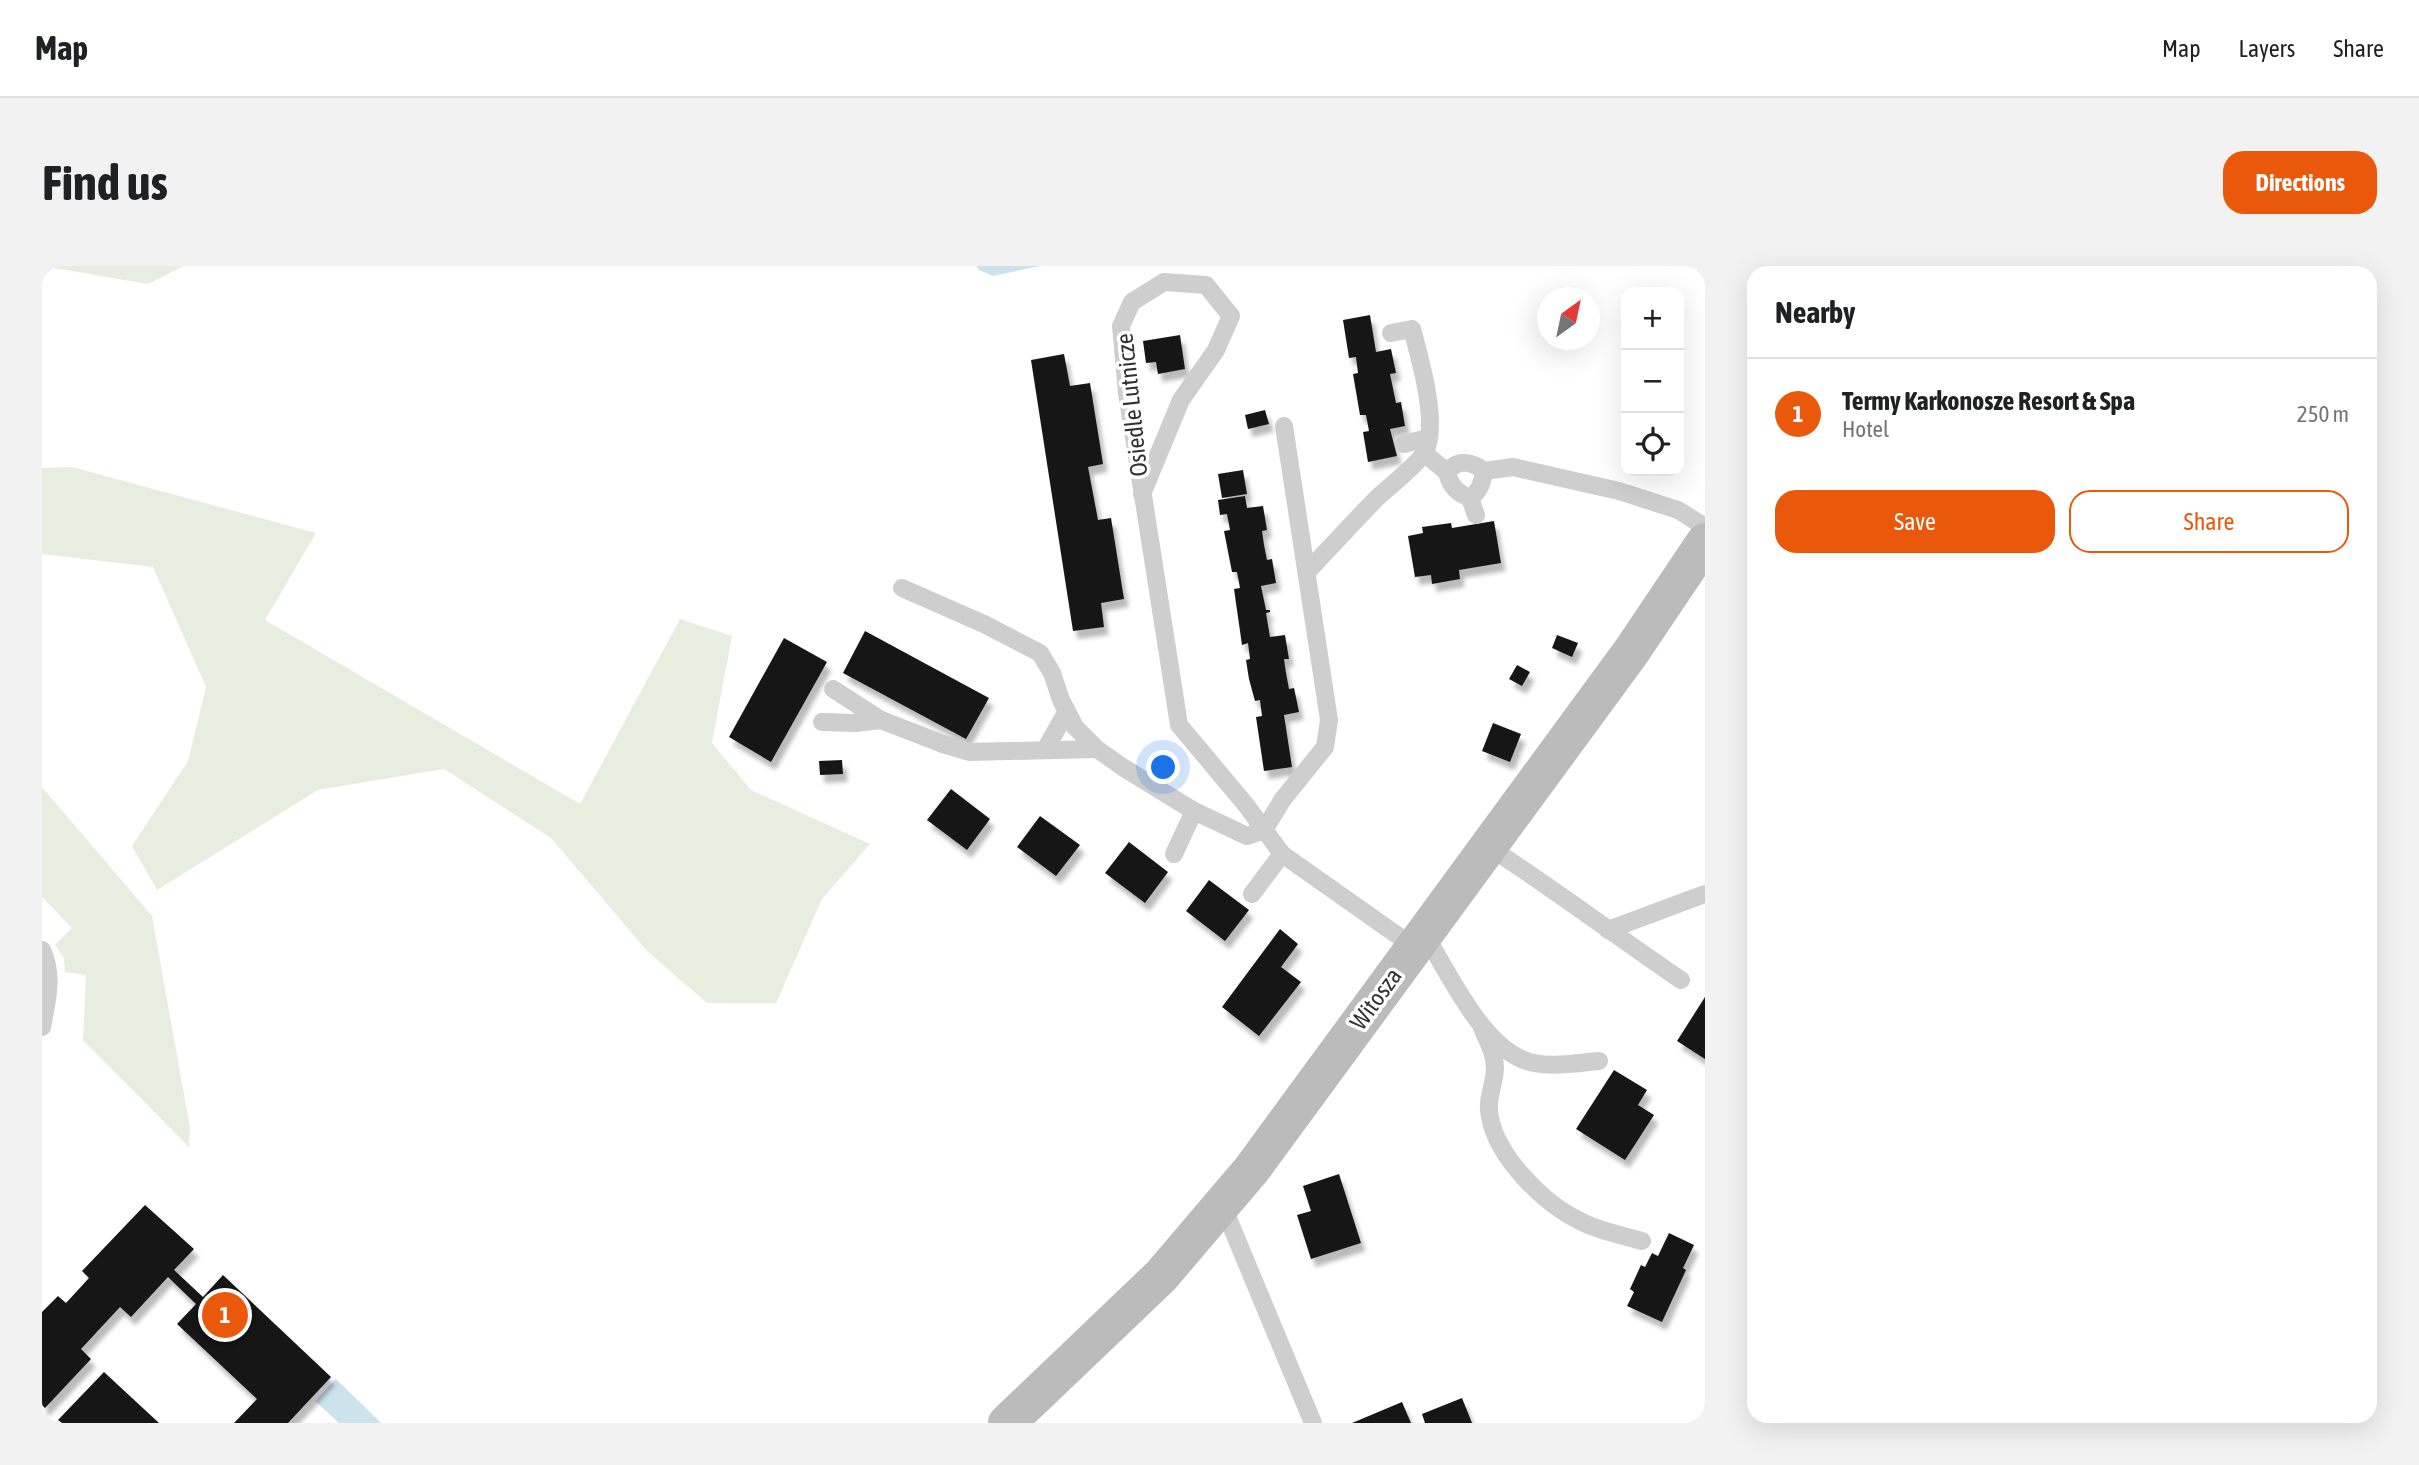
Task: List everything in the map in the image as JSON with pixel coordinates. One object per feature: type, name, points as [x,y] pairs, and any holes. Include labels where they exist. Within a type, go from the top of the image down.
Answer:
[{"type":"street","name":"Witosza","points":[[1007,1423],[1161,1276],[1252,1168],[1631,653],[1705,542]]},
{"type":"lane","name":"Osiedle Lutnicze","points":[[1142,494],[1181,400],[1216,350],[1231,316],[1206,285],[1164,282],[1132,302],[1121,326],[1126,393],[1142,494],[1179,725],[1247,805],[1282,853],[1419,940]]},
{"type":"lane","points":[[1307,572],[1426,446],[1429,414],[1423,369],[1411,321],[1391,333]]},
{"type":"lane","points":[[902,588],[1040,653],[1052,673],[1075,727],[1097,749],[1124,768],[1194,811],[1247,836],[1264,830],[1283,799],[1325,747],[1329,720],[1284,426]]},
{"type":"lane","points":[[1405,444],[1426,446],[1447,472],[1452,486],[1473,507],[1484,471]]},
{"type":"lane","points":[[1447,472],[1460,463],[1477,465],[1484,471],[1513,467],[1619,491],[1678,510],[1705,527]]},
{"type":"lane","points":[[833,689],[881,720],[970,752],[1097,749]]},
{"type":"lane","points":[[1045,750],[1067,711]]},
{"type":"lane","points":[[822,722],[856,723],[881,720]]},
{"type":"lane","points":[[1174,854],[1194,811]]},
{"type":"lane","points":[[1489,846],[1681,980]]},
{"type":"lane","points":[[1252,894],[1282,853]]},
{"type":"lane","points":[[1608,930],[1705,894]]},
{"type":"lane","points":[[1419,940],[1482,1028],[1500,1045],[1532,1063],[1599,1061]]},
{"type":"lane","points":[[42,950],[49,967],[42,1027]]},
{"type":"lane","points":[[1482,1028],[1493,1053],[1495,1070],[1489,1091],[1489,1116],[1496,1140],[1507,1158],[1550,1201],[1580,1222],[1642,1241]]},
{"type":"lane","points":[[1222,1204],[1313,1423]]},
{"type":"green space","points":[[42,266],[184,266],[148,284]]},
{"type":"green space","points":[[72,467],[316,533],[265,620],[580,804],[680,619],[732,636],[712,743],[751,790],[870,844],[822,899],[776,1003],[707,1003],[647,951],[551,838],[444,769],[318,790],[157,890],[132,846],[188,761],[206,687],[153,567],[42,554],[42,468]]},
{"type":"green space","points":[[42,787],[152,916],[190,1128],[189,1147],[83,1040],[86,975],[65,972],[64,958],[55,945],[72,928],[42,897]]},
{"type":"water","points":[[976,266],[1040,266],[993,276]]},
{"type":"water","points":[[336,1379],[381,1423],[339,1423],[315,1401]]},
{"type":"building","points":[[1370,315],[1376,352],[1391,349],[1396,373],[1390,374],[1396,403],[1401,402],[1405,426],[1390,429],[1397,456],[1368,462],[1363,432],[1369,431],[1366,415],[1360,415],[1353,374],[1358,373],[1356,357],[1349,358],[1343,320]]},
{"type":"building","points":[[1180,335],[1185,369],[1158,374],[1156,362],[1146,363],[1143,341]]},
{"type":"building","points":[[1064,354],[1070,386],[1090,383],[1103,464],[1088,467],[1098,520],[1111,518],[1124,599],[1101,603],[1104,627],[1073,631],[1031,360]]},
{"type":"building","points":[[1265,410],[1269,424],[1248,429],[1245,415]]},
{"type":"building","points":[[1243,470],[1247,494],[1222,498],[1218,474]]},
{"type":"building","points":[[1245,496],[1247,508],[1263,506],[1267,530],[1262,531],[1264,545],[1267,560],[1272,559],[1276,583],[1261,586],[1266,610],[1270,610],[1266,613],[1270,637],[1285,635],[1289,659],[1284,659],[1286,673],[1289,689],[1294,688],[1299,712],[1284,715],[1292,767],[1264,771],[1256,717],[1262,716],[1260,700],[1255,701],[1249,679],[1246,660],[1250,659],[1248,643],[1242,645],[1234,589],[1240,588],[1237,572],[1232,572],[1224,531],[1230,530],[1227,514],[1220,515],[1218,500]]},
{"type":"building","points":[[1494,521],[1501,563],[1459,570],[1460,579],[1432,584],[1431,575],[1415,577],[1408,536],[1423,533],[1422,527],[1451,523],[1452,528]]},
{"type":"building","points":[[865,631],[989,698],[966,739],[843,673]]},
{"type":"building","points":[[1557,635],[1578,643],[1572,657],[1552,648]]},
{"type":"building","points":[[784,638],[827,662],[771,762],[729,737]]},
{"type":"building","points":[[1517,665],[1530,672],[1522,686],[1509,679]]},
{"type":"building","points":[[1493,723],[1521,734],[1510,762],[1482,751]]},
{"type":"building","points":[[842,760],[843,774],[820,775],[819,761]]},
{"type":"building","points":[[951,789],[990,819],[967,850],[927,820]]},
{"type":"building","points":[[1040,816],[1080,845],[1056,876],[1017,847]]},
{"type":"building","points":[[1129,842],[1168,872],[1145,903],[1105,873]]},
{"type":"building","points":[[1209,880],[1249,910],[1225,941],[1186,911]]},
{"type":"building","points":[[1280,929],[1298,944],[1281,967],[1301,982],[1259,1036],[1222,1007]]},
{"type":"building","points":[[1705,997],[1705,1059],[1677,1041]]},
{"type":"building","points":[[1614,1070],[1647,1090],[1638,1105],[1654,1115],[1625,1160],[1576,1129]]},
{"type":"building","points":[[1339,1174],[1361,1243],[1311,1259],[1297,1215],[1311,1211],[1303,1186]]},
{"type":"building","points":[[145,1205],[194,1249],[174,1270],[203,1297],[223,1275],[331,1377],[288,1423],[234,1423],[257,1399],[177,1324],[196,1304],[168,1277],[131,1317],[120,1307],[81,1349],[91,1359],[45,1408],[42,1405],[42,1312],[58,1296],[66,1303],[89,1278],[82,1271]]},
{"type":"building","points":[[1669,1233],[1694,1245],[1683,1268],[1686,1270],[1662,1322],[1627,1306],[1634,1292],[1630,1289],[1641,1265],[1645,1267],[1652,1253],[1658,1256]]},
{"type":"building","points":[[104,1372],[159,1423],[62,1423],[58,1420]]},
{"type":"building","points":[[1462,1398],[1472,1423],[1425,1423],[1422,1414]]},
{"type":"building","points":[[1402,1402],[1411,1423],[1352,1423]]},
{"type":"place","name":"Termy Karkonosze Resort & Spa","points":[[225,1315]]}]
